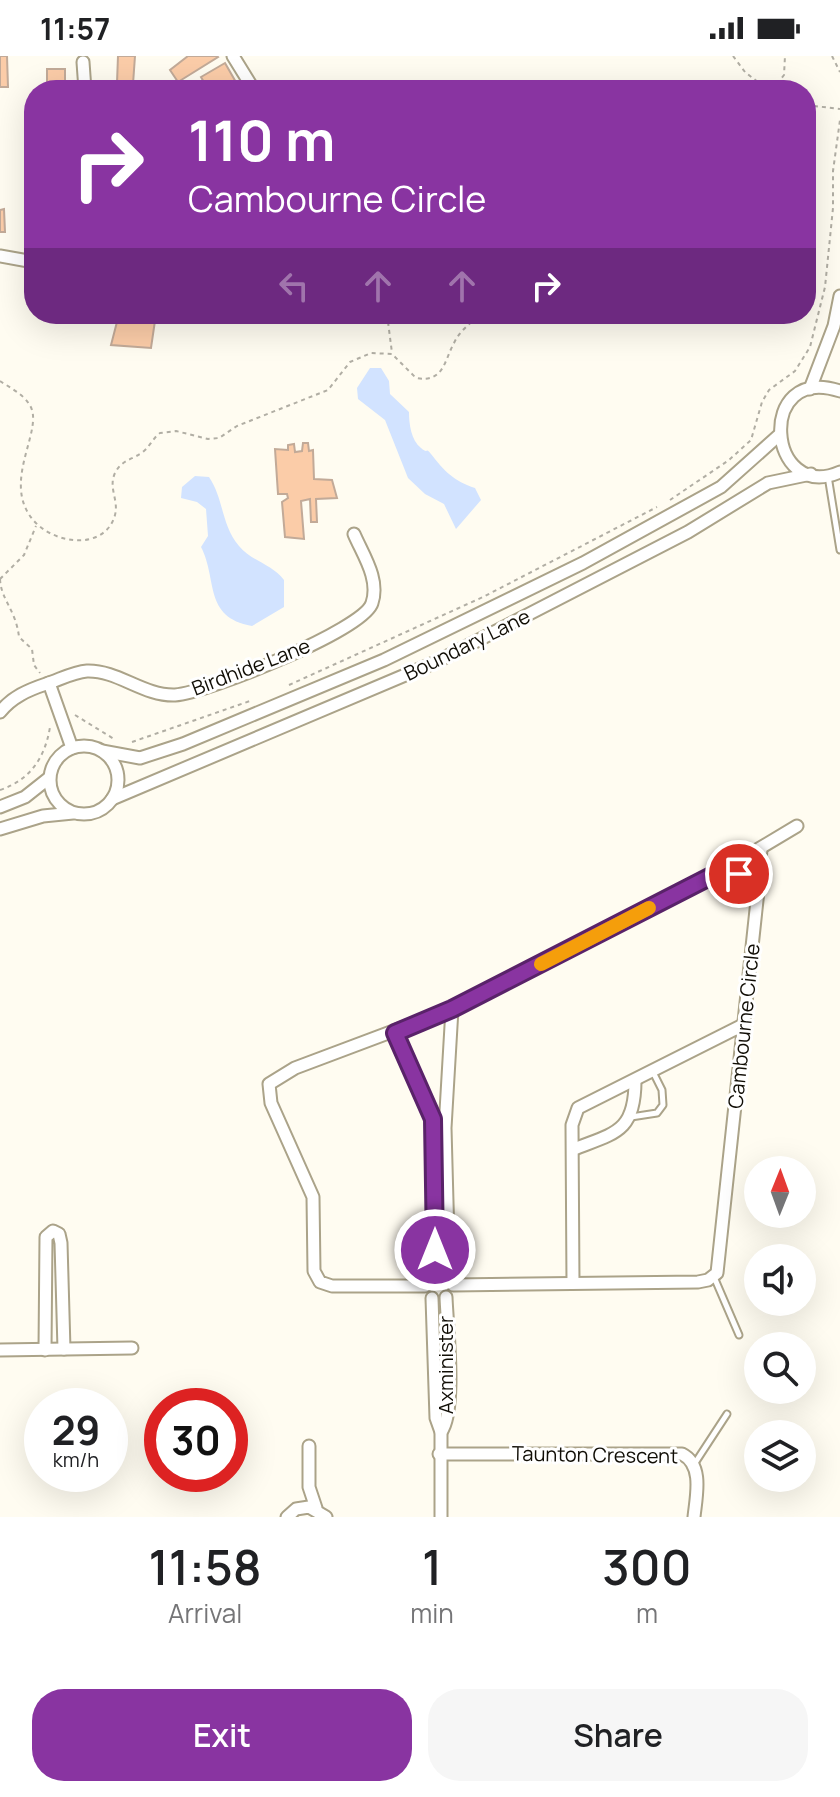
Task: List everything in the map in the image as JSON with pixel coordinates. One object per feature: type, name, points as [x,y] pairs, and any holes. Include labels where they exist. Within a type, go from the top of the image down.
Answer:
[{"type":"street","points":[[233,56],[248,80]]},
{"type":"street","points":[[83,62],[84,80]]},
{"type":"street","points":[[0,256],[24,260]]},
{"type":"street","points":[[811,474],[791,463],[782,451],[778,436],[786,406],[810,389],[834,326],[840,296]]},
{"type":"street","points":[[810,389],[840,391]]},
{"type":"street","name":"Boundary Lane","points":[[102,751],[140,758],[183,744],[459,626],[721,487],[778,436]]},
{"type":"street","name":"Boundary Lane","points":[[112,799],[436,662],[688,532],[768,483],[811,474],[840,472]]},
{"type":"street","name":"Birdhide Lane","points":[[0,711],[12,699],[49,683],[91,671],[160,694],[192,692],[335,634],[364,616],[373,602],[374,579],[354,534]]},
{"type":"street","points":[[49,683],[72,748]]},
{"type":"street","points":[[0,807],[25,797],[49,778],[59,757],[72,748],[91,747],[102,751],[115,768],[117,789],[112,799],[95,812],[43,816],[0,829]]},
{"type":"street","points":[[49,778],[56,800],[74,813]]},
{"type":"street","points":[[425,1286],[332,1286],[320,1282],[314,1264],[310,1186],[269,1093],[269,1084],[283,1073],[452,1009],[725,869],[797,826]]},
{"type":"street","name":"Cambourne Circle","points":[[714,1276],[719,1264],[761,848]]},
{"type":"street","points":[[725,869],[739,874],[758,891]]},
{"type":"street","points":[[425,1286],[432,1298],[446,1297],[451,1280],[445,1128],[452,1009]]},
{"type":"street","points":[[573,1283],[572,1125],[578,1108],[745,1024]]},
{"type":"street","points":[[395,1033],[433,1119],[435,1236],[431,1273],[425,1286]]},
{"type":"street","points":[[574,1149],[609,1135],[631,1117],[635,1081]]},
{"type":"street","points":[[45,1350],[46,1237],[53,1231],[59,1234],[61,1243],[64,1349]]},
{"type":"street","points":[[431,1273],[441,1271],[451,1280],[573,1283],[698,1282],[714,1276]]},
{"type":"street","name":"Axminister","points":[[441,1432],[446,1425],[448,1405],[446,1297]]},
{"type":"street","name":"Axminister","points":[[432,1298],[436,1418],[441,1432],[441,1517]]},
{"type":"street","points":[[0,1350],[132,1348]]},
{"type":"street","points":[[309,1446],[309,1487],[321,1512]]},
{"type":"street","name":"Taunton Crescent","points":[[439,1454],[682,1454],[694,1464],[694,1517]]},
{"type":"street","points":[[292,1513],[309,1487]]},
{"type":"street","points":[[292,1513],[321,1512],[339,1517]]},
{"type":"lane","points":[[827,475],[840,550]]},
{"type":"lane","points":[[631,1117],[657,1113],[663,1105],[662,1090],[653,1072]]},
{"type":"lane","points":[[714,1276],[739,1335]]},
{"type":"lane","points":[[694,1464],[727,1414]]},
{"type":"path","points":[[733,56],[754,80]]},
{"type":"path","points":[[779,80],[784,75],[785,56]]},
{"type":"path","points":[[832,56],[840,72]]},
{"type":"path","points":[[816,106],[840,109]]},
{"type":"path","points":[[286,687],[483,597],[634,516],[664,504],[729,460],[751,440],[762,402],[769,390],[795,371],[814,335],[825,287],[833,208],[833,171],[840,120]]},
{"type":"path","points":[[388,324],[392,354],[416,378],[435,376],[444,370],[458,336],[471,324]]},
{"type":"path","points":[[0,381],[32,409],[20,497],[36,525],[51,537],[64,540],[100,533],[111,525],[116,511],[111,486],[115,473],[127,459],[144,451],[157,435],[176,431],[208,439],[219,438],[237,426],[328,390],[350,362],[371,353],[392,354]]},
{"type":"path","points":[[36,525],[24,555],[0,579],[4,596],[15,612],[19,637],[32,649],[34,665],[49,683]]},
{"type":"path","points":[[131,743],[255,700]]},
{"type":"path","points":[[0,790],[18,783],[34,770],[47,744],[52,714],[66,710],[118,742]]},
{"type":"water","points":[[370,368],[381,368],[389,381],[390,394],[409,412],[411,432],[418,445],[427,450],[450,475],[475,488],[481,500],[456,529],[444,504],[425,494],[408,478],[385,420],[358,399],[357,388]]},
{"type":"water","points":[[195,476],[209,477],[239,546],[284,580],[284,607],[252,626],[226,614],[214,596],[201,547],[208,536],[206,509],[197,502],[181,498],[182,487]]},
{"type":"building","points":[[0,56],[7,56],[8,87],[0,87]]},
{"type":"building","points":[[118,56],[135,56],[133,80],[117,80]]},
{"type":"building","points":[[188,56],[218,57],[181,80],[177,80],[170,70]]},
{"type":"building","points":[[225,63],[235,80],[203,80],[201,77]]},
{"type":"building","points":[[47,69],[65,69],[65,80],[47,80]]},
{"type":"building","points":[[4,209],[5,232],[0,232],[0,210]]},
{"type":"building","points":[[116,324],[155,324],[151,348],[111,345]]},
{"type":"building","points":[[303,443],[308,443],[309,451],[313,450],[314,479],[332,480],[337,498],[316,499],[317,522],[311,522],[310,499],[301,501],[304,539],[285,537],[282,502],[288,498],[287,494],[278,494],[275,449],[288,450],[288,445],[294,444],[295,452],[302,451]]},
{"type":"slow traffic","points":[[541,964],[649,908]]},
{"type":"route","points":[[435,1250],[433,1119],[427,1099],[395,1033],[452,1009],[725,869],[739,874]]}]
